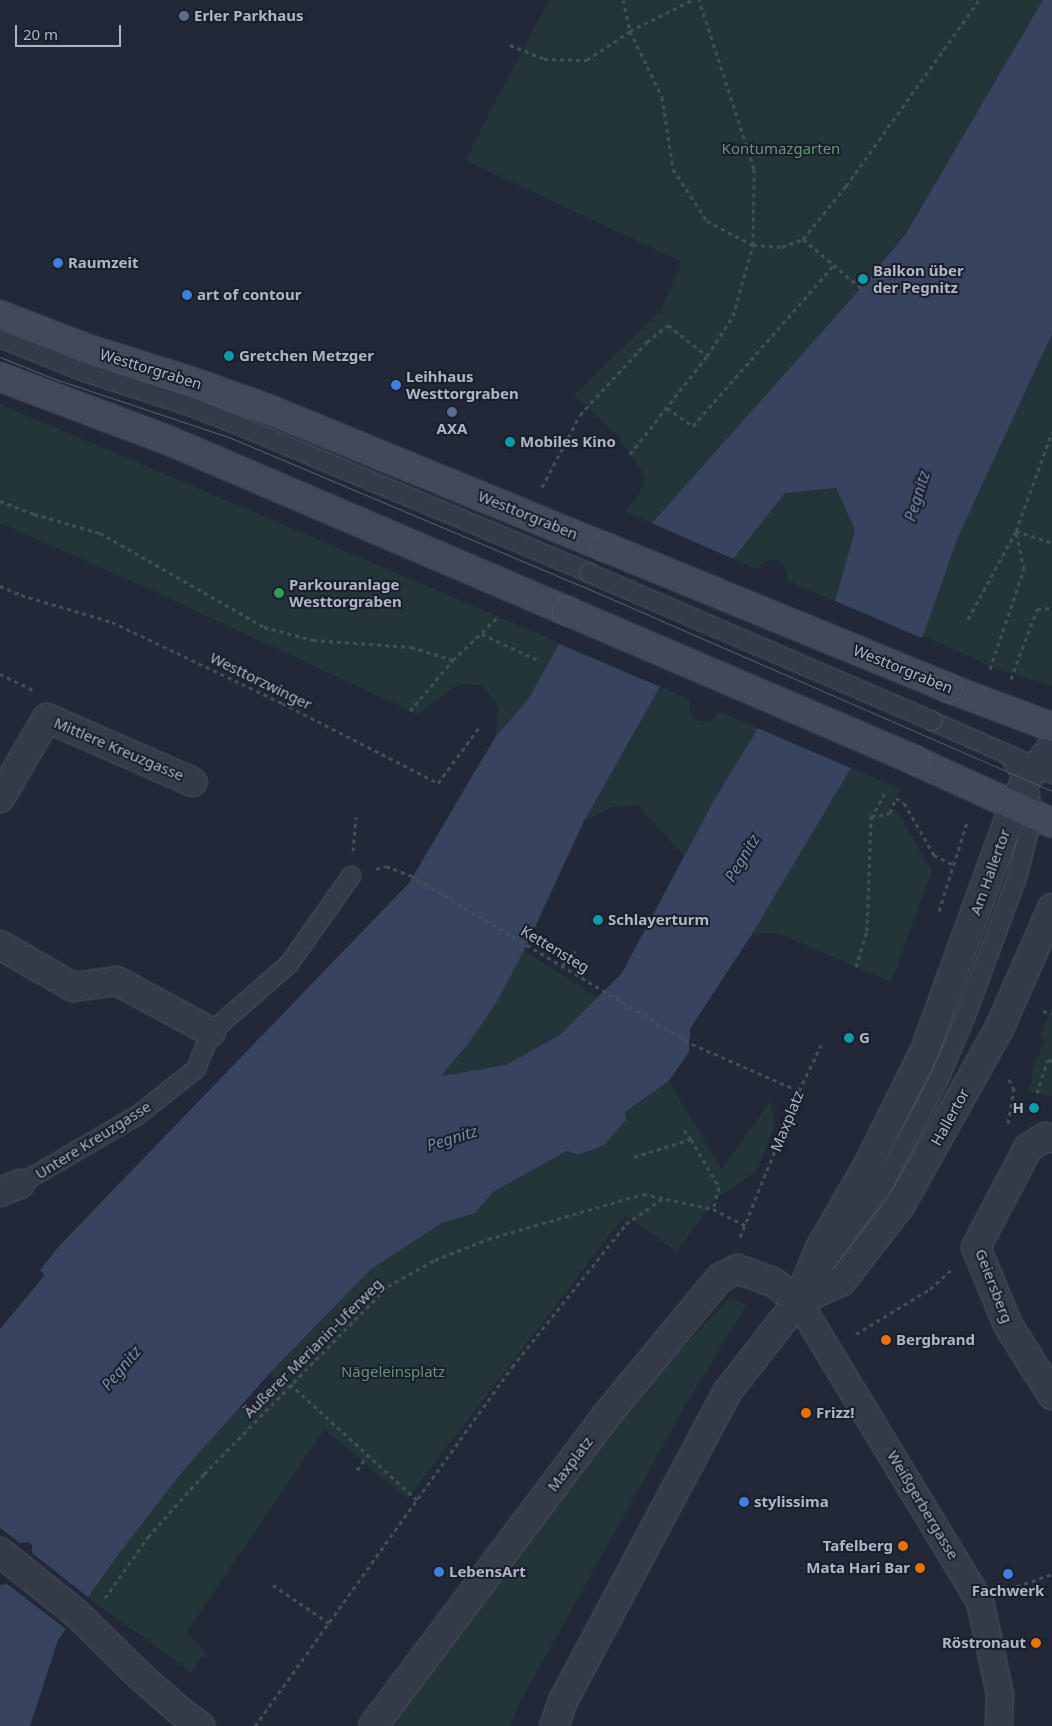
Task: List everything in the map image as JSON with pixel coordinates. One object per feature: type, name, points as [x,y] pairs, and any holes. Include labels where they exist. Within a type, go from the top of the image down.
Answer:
[{"type":"main road","name":"Westtorgraben","points":[[0,315],[85,348],[187,380],[268,409],[948,688],[1052,727]]},
{"type":"main road","points":[[0,377],[170,441],[914,760],[1032,814]]},
{"type":"street","name":"Mittlere Kreuzgasse","points":[[0,798],[47,718],[193,782]]},
{"type":"street","name":"Am Hallertor","points":[[876,1175],[943,1004],[1032,814],[1041,767]]},
{"type":"street","name":"Hallertor","points":[[798,1301],[842,1281],[900,1206],[1000,1029],[1052,908]]},
{"type":"street","points":[[0,946],[73,987],[117,982],[211,1032]]},
{"type":"street","name":"Geiersberg","points":[[1052,1138],[1046,1137],[1028,1148],[976,1247],[1008,1325],[1052,1395]]},
{"type":"street","points":[[554,1726],[564,1699],[728,1391],[798,1301],[820,1248],[876,1175]]},
{"type":"street","name":"Maxplatz","points":[[373,1726],[604,1418],[720,1278],[738,1269],[773,1282],[798,1301]]},
{"type":"street","name":"Weißgerbergasse","points":[[798,1301],[830,1350],[980,1601],[1000,1694],[999,1726]]},
{"type":"street","points":[[0,1552],[82,1618],[190,1719]]},
{"type":"lane","points":[[0,338],[84,372],[186,405],[233,423],[589,573],[1010,757],[1041,767]]},
{"type":"lane","name":"Am Hallertor","points":[[951,1054],[1018,875],[1032,814]]},
{"type":"lane","name":"Untere Kreuzgasse","points":[[10,1188],[138,1115],[196,1069],[211,1032],[289,964],[351,876]]},
{"type":"lane","name":"Hallertor","points":[[876,1175],[951,1054]]},
{"type":"path","points":[[623,0],[630,31],[662,96],[673,169],[706,221],[753,245],[782,247],[803,239],[846,186],[979,0]]},
{"type":"path","points":[[510,45],[544,59],[587,60],[630,31],[692,0]]},
{"type":"path","points":[[630,454],[707,356],[733,316],[753,245],[754,169],[699,0]]},
{"type":"path","points":[[803,239],[861,288]]},
{"type":"path","points":[[667,408],[693,426],[834,265]]},
{"type":"path","points":[[540,492],[580,415],[647,342],[668,325],[707,356]]},
{"type":"path","points":[[968,620],[1016,531],[1052,432]]},
{"type":"path","points":[[0,501],[34,514],[100,533],[264,627],[313,640],[411,647],[453,660]]},
{"type":"path","points":[[1016,531],[1052,543]]},
{"type":"path","points":[[987,677],[1024,569],[1016,531]]},
{"type":"path","name":"Westtorzwinger","points":[[0,586],[21,595],[112,622],[282,703],[438,783],[482,725]]},
{"type":"path","points":[[1009,684],[1037,609],[1052,608]]},
{"type":"path","points":[[410,711],[453,660],[498,617]]},
{"type":"path","points":[[482,634],[540,661]]},
{"type":"path","points":[[856,967],[867,931],[871,818],[885,793]]},
{"type":"path","points":[[871,818],[890,813],[896,798],[904,803],[934,855],[954,865],[968,818]]},
{"type":"path","points":[[351,876],[356,817]]},
{"type":"path","name":"Kettensteg","points":[[386,866],[410,875],[692,1044],[799,1091]]},
{"type":"path","points":[[562,966],[577,949]]},
{"type":"path","name":"Maxplatz","points":[[745,1225],[799,1091],[821,1045]]},
{"type":"path","points":[[1037,1093],[1048,1060],[1052,1061]]},
{"type":"path","points":[[1007,1076],[1014,1090],[1010,1114]]},
{"type":"path","points":[[684,1130],[719,1187],[713,1209]]},
{"type":"path","points":[[634,1157],[690,1139]]},
{"type":"path","name":"Äußerer Merianin-Uferweg","points":[[82,1618],[148,1537],[290,1384],[388,1286],[435,1260],[488,1239],[643,1194],[713,1209],[745,1225]]},
{"type":"path","points":[[255,1726],[512,1367],[626,1224],[664,1198]]},
{"type":"path","points":[[830,1350],[930,1289]]},
{"type":"path","points":[[290,1384],[417,1500]]},
{"type":"path","points":[[357,1470],[368,1455]]},
{"type":"path","points":[[1020,1584],[1052,1574]]},
{"type":"path","points":[[273,1585],[329,1623]]},
{"type":"green space","name":"Kontumazgarten","points":[[549,0],[1043,0],[906,232],[861,288],[652,523],[625,512],[642,489],[645,477],[616,434],[574,395],[661,310],[682,262],[465,160]]},
{"type":"green space","points":[[1052,334],[1052,686],[1000,670],[923,636],[958,537]]},
{"type":"green space","points":[[0,404],[559,644],[529,698],[496,736],[498,707],[482,685],[460,684],[439,697],[419,715],[147,588],[0,523]]},
{"type":"green space","points":[[836,488],[855,530],[835,601],[786,580],[787,572],[783,564],[775,560],[764,561],[757,569],[733,559],[785,493]]},
{"type":"green space","points":[[661,687],[690,700],[690,714],[697,720],[707,722],[714,719],[719,712],[758,728],[713,802],[684,856],[638,805],[611,807],[584,821]]},
{"type":"green space","points":[[851,768],[900,789],[891,808],[896,810],[932,871],[891,982],[778,933],[752,934]]},
{"type":"green space","points":[[524,951],[599,998],[561,1034],[506,1065],[440,1076],[468,1044],[496,1003]]},
{"type":"green space","points":[[1052,1008],[1052,1096],[1029,1092],[1034,1062],[1045,1042],[1040,1036]]},
{"type":"green space","name":"Nägeleinsplatz","points":[[669,1081],[722,1169],[771,1100],[774,1127],[757,1171],[714,1200],[677,1252],[625,1215],[407,1499],[324,1429],[186,1634],[206,1652],[191,1672],[89,1598],[121,1551],[183,1471],[244,1402],[258,1413],[282,1386],[269,1374],[370,1270],[442,1223],[475,1213],[493,1192],[567,1151],[578,1155],[625,1112]]},
{"type":"green space","points":[[731,1296],[746,1306],[684,1408],[520,1702],[510,1726],[390,1726],[613,1423]]},
{"type":"water","name":"Pegnitz","points":[[1043,0],[1052,0],[1052,334],[958,537],[923,636],[851,768],[752,934],[690,1029],[689,1052],[669,1081],[625,1112],[626,1120],[604,1145],[578,1155],[567,1151],[493,1192],[475,1213],[442,1223],[370,1270],[269,1374],[183,1471],[121,1551],[58,1640],[30,1726],[0,1726],[0,1329],[45,1275],[40,1270],[60,1245],[409,883],[496,736],[529,698],[559,644],[652,523],[861,288],[906,233]],"holes":[[[836,488],[855,530],[835,601],[713,802],[622,973],[561,1034],[506,1065],[441,1076],[468,1044],[496,1003],[524,951],[584,821],[733,559],[785,493]]]},
{"type":"pier","points":[[649,522],[736,560],[663,688],[557,643]]},
{"type":"pier","points":[[833,600],[924,639],[853,769],[755,727]]},
{"type":"pier","points":[[0,1528],[20,1543],[29,1542],[32,1545],[32,1553],[89,1598],[66,1629],[7,1584],[0,1585]]},
{"type":"tram line","points":[[0,357],[52,378],[231,438],[582,586],[1052,791]]},
{"type":"place","name":"Erler Parkhaus","points":[[184,16]]},
{"type":"place","name":"Raumzeit","points":[[58,263]]},
{"type":"place","name":"Balkon über der Pegnitz","points":[[863,279]]},
{"type":"place","name":"art of contour","points":[[187,295]]},
{"type":"place","name":"Gretchen Metzger","points":[[229,356]]},
{"type":"place","name":"Leihhaus Westtorgraben","points":[[396,385]]},
{"type":"place","name":"AXA","points":[[452,412]]},
{"type":"place","name":"Mobiles Kino","points":[[510,442]]},
{"type":"place","name":"Parkouranlage Westtorgraben","points":[[279,593]]},
{"type":"place","name":"Schlayerturm","points":[[598,920]]},
{"type":"place","name":"G","points":[[849,1038]]},
{"type":"place","name":"H","points":[[1034,1108]]},
{"type":"place","name":"Bergbrand","points":[[886,1340]]},
{"type":"place","name":"Frizz!","points":[[806,1413]]},
{"type":"place","name":"stylissima","points":[[744,1502]]},
{"type":"place","name":"Tafelberg","points":[[903,1546]]},
{"type":"place","name":"Mata Hari Bar","points":[[920,1568]]},
{"type":"place","name":"LebensArt","points":[[439,1572]]},
{"type":"place","name":"Fachwerk","points":[[1008,1574]]},
{"type":"place","name":"Röstronaut","points":[[1036,1643]]}]
